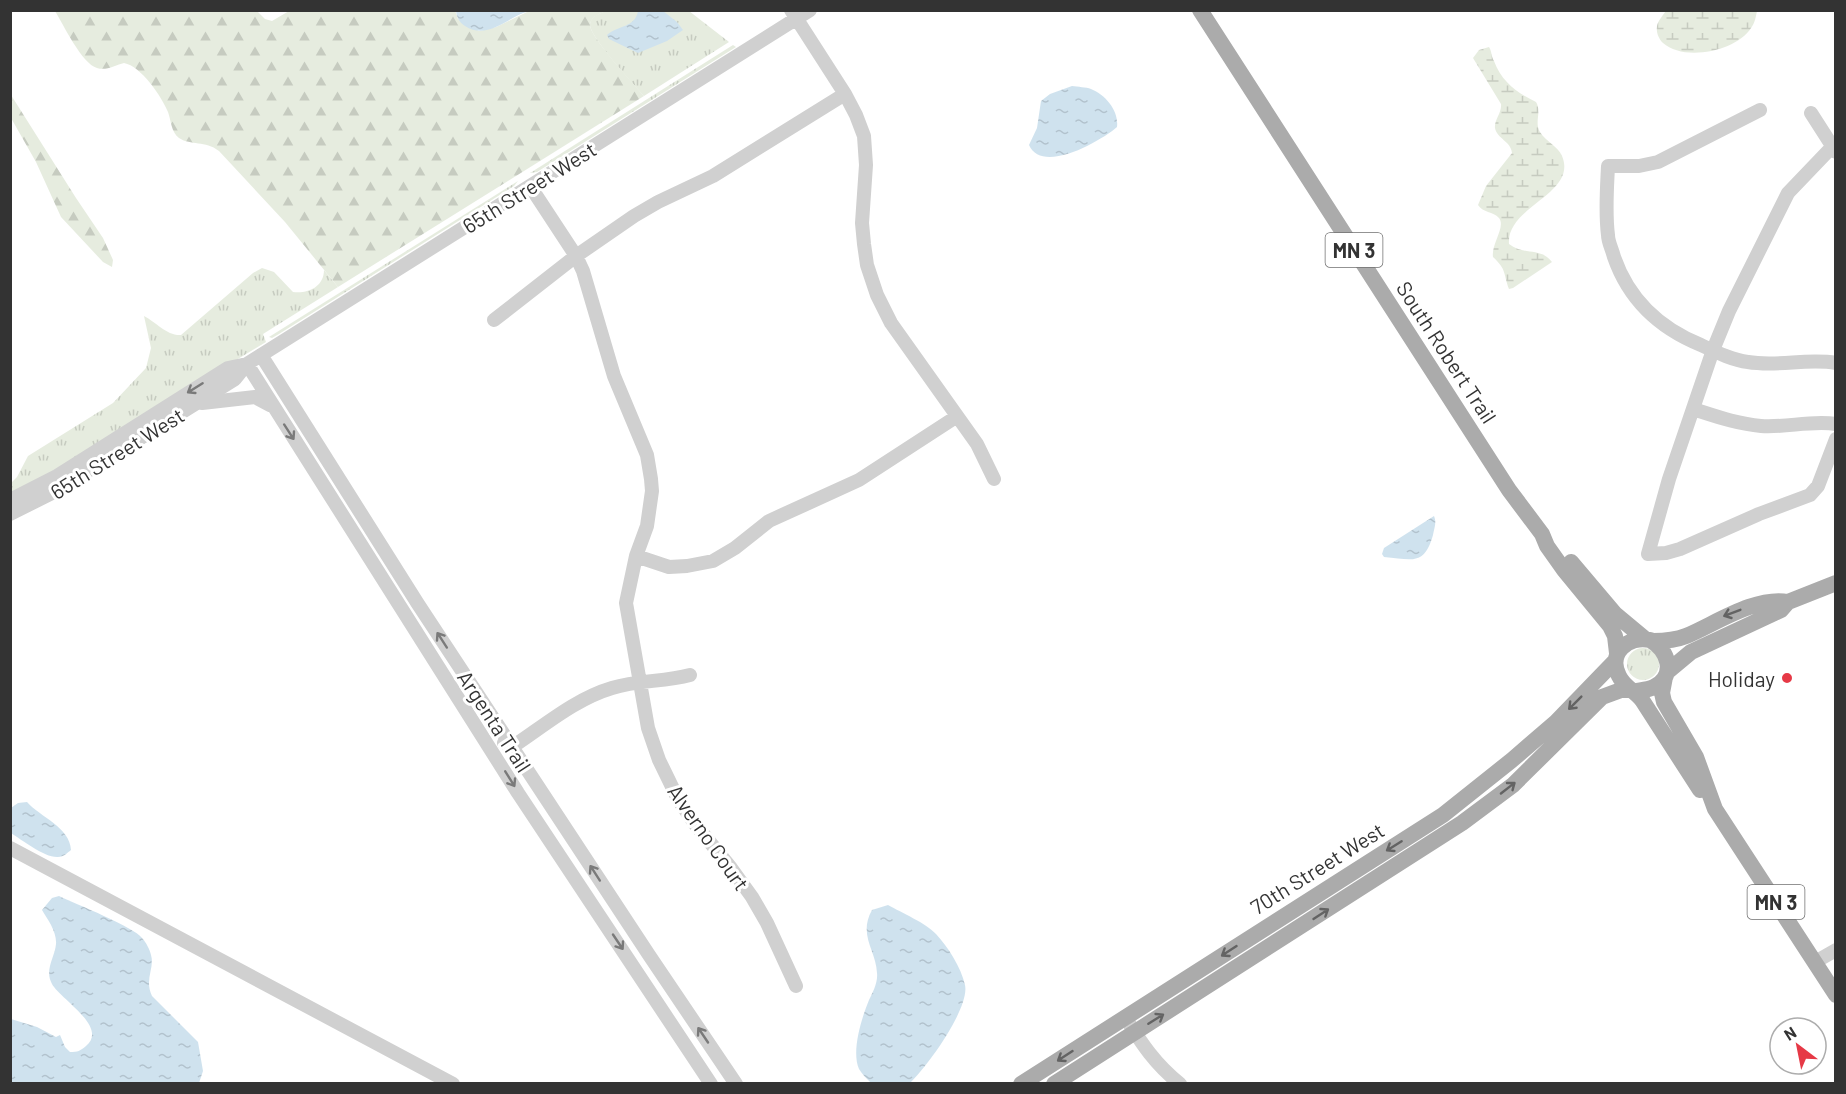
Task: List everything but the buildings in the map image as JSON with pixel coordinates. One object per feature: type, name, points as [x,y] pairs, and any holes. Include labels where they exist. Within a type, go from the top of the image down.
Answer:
[{"type":"main road","name":"South Robert Trail","points":[[1200,10],[1509,490],[1542,534],[1547,546],[1564,570],[1610,626],[1615,636],[1616,657]]},
{"type":"main road","name":"South Robert Trail","points":[[1542,534],[1554,541],[1615,615],[1649,640]]},
{"type":"main road","points":[[1632,690],[1653,687],[1690,652],[1781,610],[1788,602],[1836,583]]},
{"type":"main road","points":[[1715,809],[1703,795],[1670,741],[1618,675],[1616,657],[1623,645],[1633,640],[1686,636],[1740,610],[1778,600],[1788,602]]},
{"type":"main road","points":[[1649,640],[1666,654],[1668,661],[1666,674]]},
{"type":"main road","name":"70th Street West","points":[[1021,1083],[1443,814],[1556,722],[1616,657]]},
{"type":"main road","name":"MN 3","points":[[1666,674],[1662,693],[1664,702],[1696,757],[1715,809],[1836,995]]},
{"type":"main road","name":"70th Street West","points":[[1054,1083],[1462,823],[1513,785],[1602,697],[1621,690],[1632,690]]},
{"type":"street","name":"65th Street West","points":[[10,514],[54,492],[194,405],[235,379],[247,364],[261,355],[530,186],[794,15],[810,10]]},
{"type":"street","points":[[794,15],[845,94],[859,121],[865,142],[866,165],[862,223],[872,280],[891,323],[977,444],[994,479]]},
{"type":"street","points":[[494,320],[576,256],[634,216],[657,202],[713,176],[845,94]]},
{"type":"street","points":[[1760,110],[1658,162],[1639,166],[1608,166],[1606,203],[1608,237],[1619,271],[1629,290],[1643,308],[1660,323],[1684,338],[1745,362],[1763,364],[1821,360],[1836,363]]},
{"type":"street","points":[[1811,113],[1834,150],[1788,193],[1729,311],[1668,479],[1648,554],[1680,549],[1810,495],[1818,486],[1836,439]]},
{"type":"street","name":"Alverno Court","points":[[530,186],[576,256],[592,296],[614,376],[647,455],[652,491],[647,526],[636,556],[626,603],[644,714],[652,741],[678,799],[755,903],[777,943],[796,986]]},
{"type":"street","name":"Argenta Trail","points":[[261,355],[418,604],[736,1083]]},
{"type":"street","name":"65th Street West","points":[[10,500],[57,476],[228,368],[247,364]]},
{"type":"street","name":"Argenta Trail","points":[[247,364],[518,793],[711,1083]]},
{"type":"street","points":[[194,405],[255,397],[266,401],[276,411]]},
{"type":"street","points":[[1693,409],[1733,422],[1761,426],[1821,422],[1836,424]]},
{"type":"street","points":[[636,556],[669,567],[713,561],[735,548],[769,520],[859,480],[956,417]]},
{"type":"street","points":[[426,646],[445,665],[495,737],[512,747],[590,696],[639,682],[667,681],[690,675]]},
{"type":"street","points":[[10,848],[450,1083]]},
{"type":"street","points":[[1815,962],[1836,950]]},
{"type":"street","points":[[1125,1017],[1150,1057],[1162,1070],[1180,1083]]},
{"type":"green space","points":[[256,10],[265,19],[272,21],[289,11],[455,10],[458,19],[479,31],[496,27],[529,11],[608,11],[593,18],[590,24],[591,30],[644,96],[338,287],[285,222],[219,151],[209,145],[188,142],[176,135],[165,106],[144,76],[131,65],[124,63],[104,69],[91,65],[79,52],[55,11]]},
{"type":"green space","points":[[608,10],[689,11],[729,42],[644,96],[612,60],[591,30],[592,18]]},
{"type":"green space","points":[[1666,11],[1757,11],[1751,28],[1734,43],[1723,48],[1696,53],[1672,49],[1660,40],[1657,26]]},
{"type":"green space","points":[[733,45],[736,47],[537,172],[530,173]]},
{"type":"green space","points":[[1489,47],[1497,68],[1506,81],[1536,102],[1538,128],[1562,156],[1564,169],[1560,180],[1551,191],[1518,220],[1511,231],[1509,244],[1520,250],[1548,257],[1552,262],[1509,289],[1503,269],[1493,257],[1501,222],[1497,216],[1478,205],[1486,186],[1512,153],[1495,128],[1501,104],[1473,58],[1479,50]]},
{"type":"green space","points":[[11,95],[103,238],[113,260],[112,267],[103,262],[61,217],[36,162],[11,118]]},
{"type":"green space","points":[[518,181],[514,186],[279,334],[272,338],[269,337]]},
{"type":"green space","points":[[262,268],[274,272],[293,292],[305,292],[314,288],[321,280],[324,270],[338,287],[263,334],[266,342],[11,494],[11,483],[17,477],[28,456],[113,403],[146,368],[151,348],[144,316],[166,331],[181,335],[253,273]]},
{"type":"green space","points":[[1643,648],[1654,653],[1659,664],[1654,675],[1643,680],[1632,675],[1627,664],[1632,653]]},
{"type":"water","points":[[456,10],[529,11],[482,31],[474,30],[463,24]]},
{"type":"water","points":[[638,11],[663,11],[683,30],[667,41],[638,53],[609,39],[607,35],[633,21]]},
{"type":"water","points":[[1072,86],[1091,89],[1106,99],[1116,115],[1117,127],[1086,147],[1072,152],[1046,157],[1036,153],[1029,145],[1037,128],[1041,101],[1050,94]]},
{"type":"water","points":[[1434,516],[1433,535],[1421,557],[1409,559],[1384,557],[1382,554],[1384,548]]},
{"type":"water","points":[[27,802],[66,835],[71,850],[65,855],[53,857],[47,855],[11,833],[11,808],[18,803]]},
{"type":"water","points":[[59,896],[137,933],[146,944],[152,960],[149,984],[152,996],[198,1042],[203,1071],[199,1083],[11,1083],[11,1019],[37,1027],[56,1037],[60,1035],[70,1052],[82,1049],[91,1038],[92,1030],[87,1022],[57,990],[50,979],[49,969],[56,940],[52,926],[42,910],[52,898]]},
{"type":"water","points":[[888,905],[920,922],[936,934],[954,958],[965,985],[961,1008],[946,1037],[910,1083],[871,1083],[860,1071],[857,1062],[856,1053],[861,1025],[877,976],[867,935],[868,919],[872,910]]},
{"type":"place","name":"Holiday","points":[[1787,678]]}]
